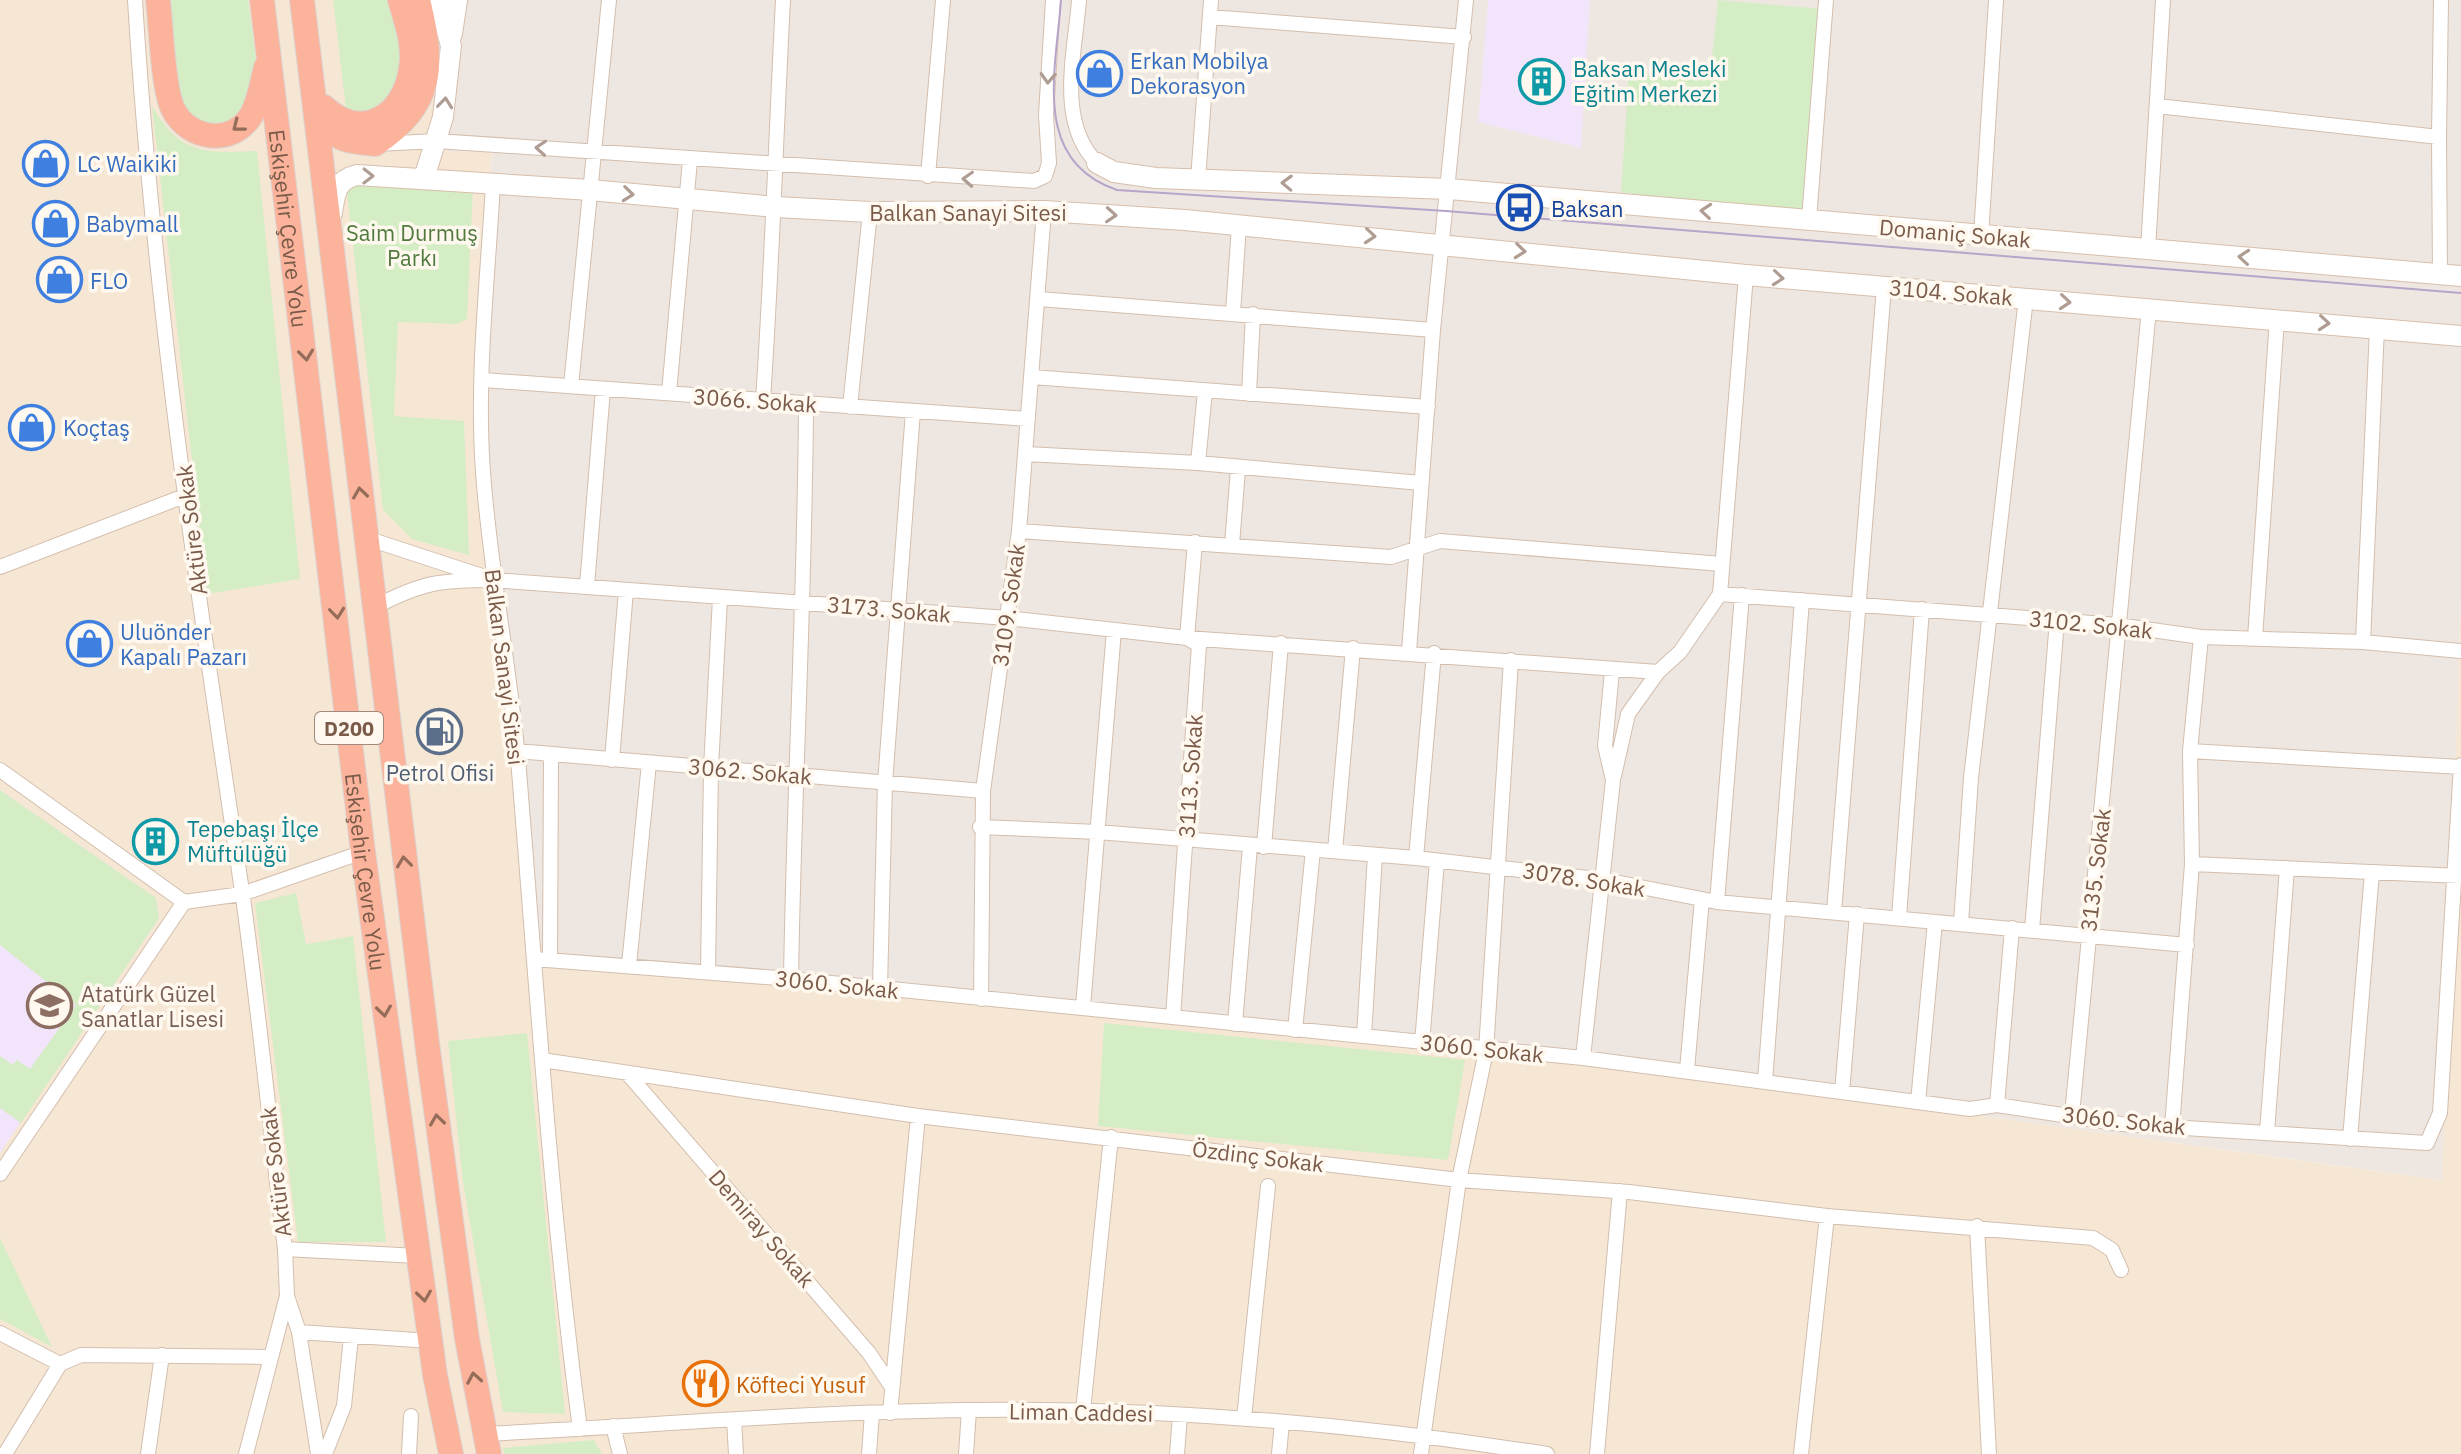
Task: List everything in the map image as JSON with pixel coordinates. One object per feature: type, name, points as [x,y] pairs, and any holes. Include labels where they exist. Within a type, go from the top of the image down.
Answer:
[{"type":"highway","points":[[158,0],[171,106],[183,125],[204,135],[224,136],[240,128],[251,115],[269,57]]},
{"type":"highway","name":"Eskişehir Çevre Yolu","points":[[262,0],[363,852],[430,1341],[451,1454]]},
{"type":"highway","name":"Eskişehir Çevre Yolu","points":[[302,0],[436,1112],[467,1339],[486,1444]]},
{"type":"highway","points":[[314,92],[338,120],[352,125],[365,124],[388,114],[408,83],[412,64],[411,41],[400,0]]},
{"type":"highway","points":[[314,92],[325,127],[346,142],[375,144],[405,119],[418,104],[428,80],[429,46],[418,0]]},
{"type":"street","name":"Aktüre Sokak","points":[[135,0],[142,116],[210,690],[242,894],[285,1249],[287,1296]]},
{"type":"street","points":[[439,0],[451,46]]},
{"type":"street","points":[[424,178],[437,141],[457,0]]},
{"type":"street","points":[[571,386],[609,0]]},
{"type":"street","points":[[763,400],[776,207],[774,166],[783,0]]},
{"type":"street","points":[[928,176],[943,0]]},
{"type":"street","points":[[375,144],[437,141],[1020,181],[1045,176],[1049,163],[1046,115],[1053,0]]},
{"type":"street","points":[[1079,0],[1071,114],[1081,148],[1097,163]]},
{"type":"street","points":[[1198,180],[1211,0]]},
{"type":"street","points":[[1409,652],[1433,330],[1466,0]]},
{"type":"street","points":[[1809,220],[1826,0]]},
{"type":"street","points":[[1981,236],[1996,0]]},
{"type":"street","points":[[2148,249],[2163,0]]},
{"type":"street","points":[[2440,274],[2441,0]]},
{"type":"street","points":[[1210,17],[1464,37]]},
{"type":"street","points":[[2157,106],[2439,137]]},
{"type":"street","points":[[669,393],[690,160]]},
{"type":"street","name":"Domaniç Sokak","points":[[1097,163],[1134,176],[1449,189],[2461,276]]},
{"type":"street","name":"Balkan Sanayi Sitesi","points":[[330,229],[337,186],[345,178],[424,178],[776,207],[870,212],[1044,211],[1442,243]]},
{"type":"street","name":"Balkan Sanayi Sitesi","points":[[493,183],[483,380],[483,468],[493,580],[517,751],[534,959]]},
{"type":"street","name":"3109. Sokak","points":[[981,999],[980,827],[1019,531],[1044,211]]},
{"type":"street","points":[[850,407],[870,212]]},
{"type":"street","points":[[1233,313],[1239,225]]},
{"type":"street","name":"3104. Sokak","points":[[1442,243],[1746,275],[2461,336]]},
{"type":"street","points":[[1583,1058],[1605,880],[1613,780],[1628,714],[1658,672],[1680,652],[1720,594],[1746,275]]},
{"type":"street","points":[[1834,912],[1884,287]]},
{"type":"street","points":[[1961,923],[1971,778],[2026,298]]},
{"type":"street","points":[[1039,299],[1433,330]]},
{"type":"street","name":"3135. Sokak","points":[[2072,1115],[2149,309]]},
{"type":"street","points":[[1249,394],[1253,314]]},
{"type":"street","points":[[2255,638],[2277,319]]},
{"type":"street","points":[[2363,642],[2377,328]]},
{"type":"street","points":[[1032,377],[1428,407]]},
{"type":"street","name":"3066. Sokak","points":[[483,380],[1028,419]]},
{"type":"street","points":[[587,586],[603,389]]},
{"type":"street","points":[[1198,463],[1205,391]]},
{"type":"street","points":[[791,979],[794,775],[805,602],[806,403]]},
{"type":"street","points":[[880,988],[885,783],[913,411]]},
{"type":"street","points":[[1026,454],[1198,463],[1238,469],[1421,483]]},
{"type":"street","points":[[1232,545],[1238,469]]},
{"type":"street","points":[[0,567],[187,495]]},
{"type":"street","points":[[1019,531],[1391,557],[1440,541],[1722,564]]},
{"type":"street","points":[[366,538],[493,580]]},
{"type":"street","name":"3113. Sokak","points":[[1173,1017],[1199,645],[1187,638],[1195,542]]},
{"type":"street","name":"3173. Sokak","points":[[375,607],[412,587],[434,582],[493,580],[1007,618],[1187,638],[1434,653],[1612,671],[1658,672]]},
{"type":"street","points":[[612,760],[626,590]]},
{"type":"street","name":"3102. Sokak","points":[[1720,594],[2117,625],[2201,637],[2363,642],[2461,651]]},
{"type":"street","points":[[1687,1070],[1710,901],[1742,595]]},
{"type":"street","points":[[708,972],[711,768],[720,598]]},
{"type":"street","points":[[1765,1081],[1802,600]]},
{"type":"street","points":[[1899,917],[1922,609]]},
{"type":"street","points":[[2032,930],[2057,620]]},
{"type":"street","points":[[1083,1007],[1114,630]]},
{"type":"street","points":[[2172,1127],[2192,864],[2190,751],[2201,637]]},
{"type":"street","points":[[1235,1024],[1281,643]]},
{"type":"street","points":[[1335,851],[1353,648]]},
{"type":"street","points":[[1416,858],[1434,653]]},
{"type":"street","points":[[1421,1454],[1459,1180],[1486,1051],[1511,660]]},
{"type":"street","points":[[1612,671],[1605,746],[1613,780]]},
{"type":"street","name":"3062. Sokak","points":[[517,751],[983,791]]},
{"type":"street","points":[[2190,751],[2461,766],[2457,876],[2192,864]]},
{"type":"street","points":[[550,960],[551,754]]},
{"type":"street","points":[[629,965],[649,763]]},
{"type":"street","points":[[0,770],[184,902],[242,894],[363,852]]},
{"type":"street","name":"3078. Sokak","points":[[980,827],[1098,832],[1186,842],[1416,858],[1605,880],[1710,901],[1780,909],[1899,917],[2187,945]]},
{"type":"street","points":[[1295,1030],[1313,850]]},
{"type":"street","points":[[1364,1036],[1375,855]]},
{"type":"street","points":[[1422,1043],[1437,861]]},
{"type":"street","points":[[2267,1132],[2287,868]]},
{"type":"street","points":[[2350,1139],[2372,872]]},
{"type":"street","name":"3060. Sokak","points":[[534,959],[791,979],[1486,1051],[1583,1058],[1970,1109],[1997,1105],[2121,1124],[2427,1143],[2440,1113],[2457,876]]},
{"type":"street","points":[[0,1174],[184,902]]},
{"type":"street","points":[[1842,1092],[1857,914]]},
{"type":"street","points":[[1918,1102],[1935,922]]},
{"type":"street","points":[[1997,1105],[2012,928]]},
{"type":"street","points":[[534,959],[563,1288],[580,1429]]},
{"type":"street","name":"Özdinç Sokak","points":[[542,1060],[918,1116],[1459,1180],[1620,1191],[1827,1216],[2093,1238],[2112,1250],[2121,1270]]},
{"type":"street","name":"Demiray Sokak","points":[[627,1073],[869,1353],[892,1387]]},
{"type":"street","points":[[890,1413],[918,1116]]},
{"type":"street","points":[[1083,1411],[1111,1137]]},
{"type":"street","points":[[1244,1418],[1268,1186]]},
{"type":"street","points":[[1597,1454],[1620,1191]]},
{"type":"street","points":[[1801,1454],[1827,1216]]},
{"type":"street","points":[[1977,1226],[1989,1454]]},
{"type":"street","points":[[285,1249],[418,1256]]},
{"type":"street","points":[[287,1296],[299,1332],[318,1454]]},
{"type":"street","points":[[246,1454],[287,1296]]},
{"type":"street","points":[[299,1332],[430,1341]]},
{"type":"street","points":[[0,1333],[60,1364]]},
{"type":"street","points":[[325,1454],[344,1406],[351,1337]]},
{"type":"street","points":[[5,1454],[60,1364],[81,1355],[269,1357]]},
{"type":"street","points":[[148,1454],[162,1355]]},
{"type":"street","points":[[966,1454],[969,1410]]},
{"type":"street","name":"Liman Caddesi","points":[[486,1444],[613,1426],[872,1413],[1083,1411],[1244,1418],[1547,1454]]},
{"type":"street","points":[[869,1454],[872,1413]]},
{"type":"street","points":[[1177,1454],[1180,1415]]},
{"type":"street","points":[[407,1451],[411,1416]]},
{"type":"street","points":[[734,1420],[736,1454]]},
{"type":"street","points":[[1279,1454],[1282,1422]]},
{"type":"street","points":[[613,1426],[620,1454]]},
{"type":"shaded area","points":[[0,0],[448,0],[448,151],[492,150],[477,431],[1480,1046],[2441,1180],[2461,597],[2461,1454],[0,1454]]},
{"type":"shaded area","points":[[448,0],[2461,0],[2461,597],[2442,1180],[1480,1046],[540,953],[477,431],[492,151],[448,152]]},
{"type":"shaded area","points":[[1488,0],[1590,0],[1581,148],[1478,122]]},
{"type":"shaded area","name":"Atatürk Güzel Sanatlar Lisesi","points":[[0,790],[156,898],[159,918],[0,1153]]},
{"type":"green space","points":[[167,0],[248,0],[259,83],[249,111],[207,132],[174,104]]},
{"type":"green space","points":[[333,0],[393,0],[403,80],[385,100],[371,109],[346,109]]},
{"type":"green space","points":[[1718,0],[1823,9],[1807,212],[1692,203],[1621,192],[1629,72],[1698,79],[1700,70],[1710,75]]},
{"type":"green space","points":[[152,106],[173,134],[196,148],[223,152],[257,151],[300,579],[207,594]]},
{"type":"green space","name":"Saim Durmuş Parkı","points":[[346,184],[473,188],[467,319],[457,324],[398,322],[394,416],[464,421],[469,555],[412,539],[383,510]]},
{"type":"green space","name":"Atatürk Güzel Sanatlar Lisesi","points":[[0,790],[156,898],[159,918],[21,1123],[0,1108],[0,1056],[13,1065],[17,1060],[30,1069],[76,1005],[0,945]]},
{"type":"green space","points":[[296,893],[306,944],[353,936],[386,1242],[298,1242],[255,903]]},
{"type":"green space","points":[[1104,1023],[1465,1060],[1448,1160],[1098,1126]]},
{"type":"green space","points":[[527,1033],[565,1414],[503,1412],[463,1183],[448,1041]]},
{"type":"green space","points":[[0,1238],[52,1347],[0,1319]]},
{"type":"green space","points":[[594,1440],[602,1454],[505,1454],[503,1448]]},
{"type":"tram line","points":[[1061,0],[1054,84],[1060,136],[1071,158],[1090,176],[1117,190],[1446,211],[2461,293]]},
{"type":"place","name":"Erkan Mobilya Dekorasyon","points":[[1099,73]]},
{"type":"place","name":"Baksan Mesleki Eğitim Merkezi","points":[[1542,81]]},
{"type":"place","name":"LC Waikiki","points":[[46,163]]},
{"type":"place","name":"Baksan","points":[[1520,208]]},
{"type":"place","name":"Babymall","points":[[55,223]]},
{"type":"place","name":"FLO","points":[[59,280]]},
{"type":"place","name":"Koçtaş","points":[[32,427]]},
{"type":"place","name":"Uluönder Kapalı Pazarı","points":[[89,644]]},
{"type":"place","name":"Petrol Ofisi","points":[[440,731]]},
{"type":"place","name":"Tepebaşı İlçe Müftülüğü","points":[[156,841]]},
{"type":"place","name":"Atatürk Güzel Sanatlar Lisesi","points":[[50,1006]]},
{"type":"place","name":"Köfteci Yusuf","points":[[705,1384]]}]
